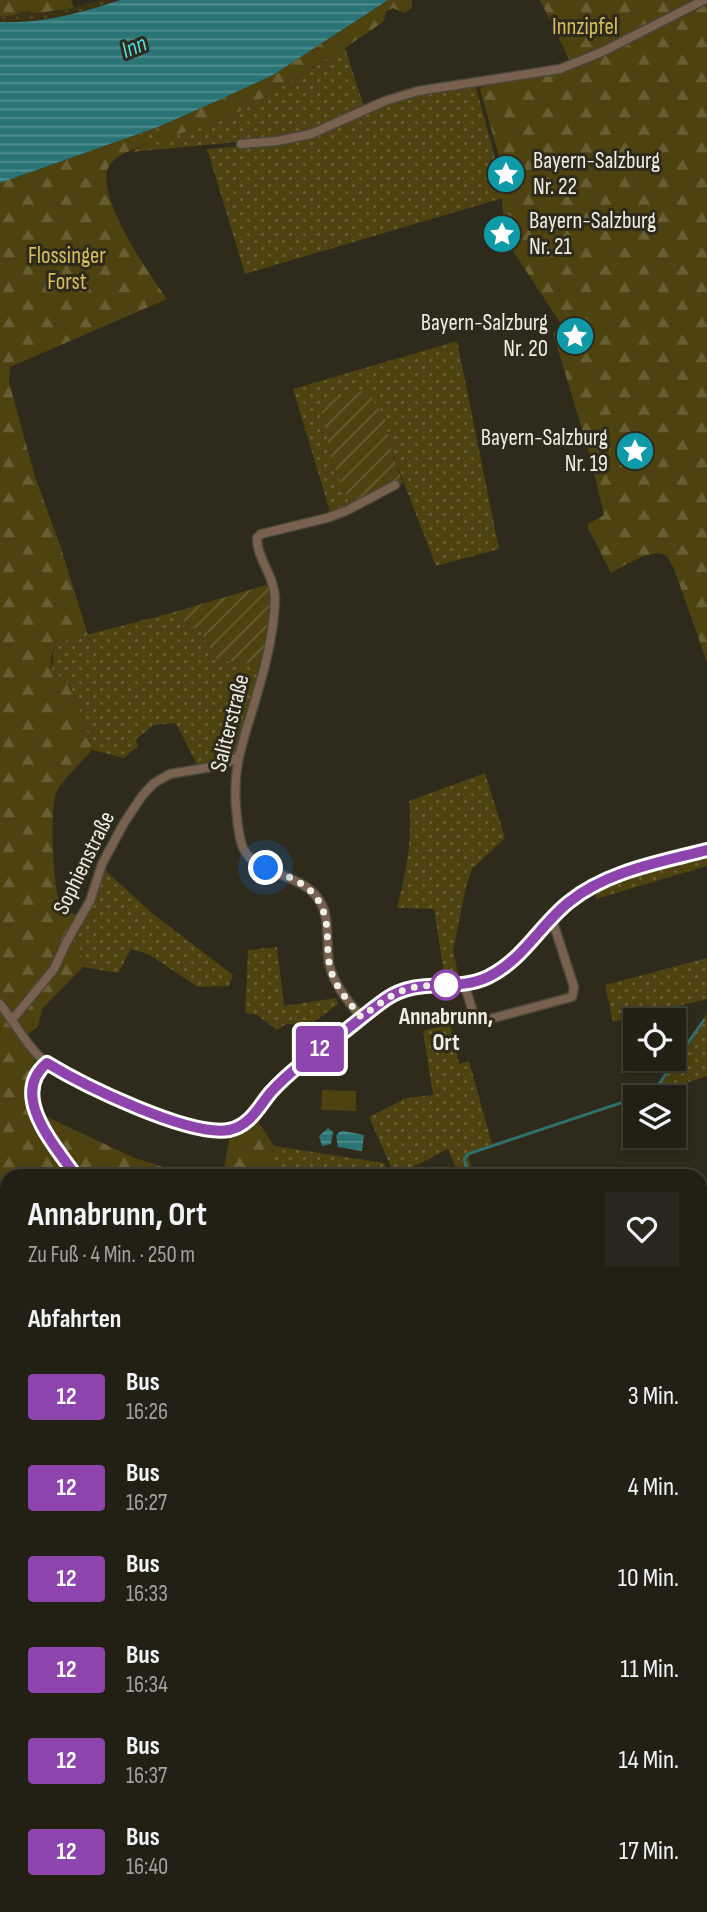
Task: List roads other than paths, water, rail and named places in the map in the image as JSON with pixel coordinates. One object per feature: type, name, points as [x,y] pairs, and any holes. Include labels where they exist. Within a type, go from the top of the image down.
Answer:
[{"type":"street","points":[[242,144],[287,140],[311,134],[385,101],[418,91],[560,69],[604,51],[704,0]]},
{"type":"street","name":"Saliterstraße","points":[[361,1017],[340,989],[331,971],[321,903],[310,890],[293,878],[254,861],[243,847],[238,830],[234,776],[260,686],[275,602],[274,587],[257,538],[261,534],[346,511],[396,485]]},
{"type":"street","name":"Sophienstraße","points":[[12,1020],[54,969],[90,901],[102,864],[142,796],[154,783],[170,774],[223,765],[238,757]]},
{"type":"street","points":[[223,765],[234,776]]},
{"type":"street","points":[[0,1004],[26,1041],[47,1063],[90,1087],[152,1113],[200,1128],[228,1130],[249,1120],[276,1087],[301,1064],[389,997],[411,986],[464,984],[484,978],[510,963],[568,902],[607,880],[707,850]]},
{"type":"street","points":[[464,984],[474,1015],[482,1021],[572,997],[574,988],[552,919]]},
{"type":"street","points":[[47,1063],[34,1081],[33,1106],[41,1124],[71,1169]]},
{"type":"water","name":"Inn","points":[[120,0],[388,0],[273,75],[158,127],[0,183],[0,22],[61,17]]},
{"type":"water","points":[[328,1128],[333,1132],[331,1144],[322,1146],[319,1136]]},
{"type":"water","points":[[344,1131],[364,1135],[362,1151],[338,1147],[336,1136]]},
{"type":"waterway","points":[[658,1085],[704,1020]]},
{"type":"waterway","points":[[468,1169],[464,1160],[468,1154],[623,1102]]},
{"type":"place","name":"Bayern-Salzburg Nr. 22","points":[[506,174]]},
{"type":"place","name":"Bayern-Salzburg Nr. 21","points":[[502,234]]},
{"type":"place","name":"Bayern-Salzburg Nr. 20","points":[[575,336]]},
{"type":"place","name":"Bayern-Salzburg Nr. 19","points":[[635,451]]},
{"type":"place","name":"Annabrunn, Ort","points":[[446,985]]},
{"type":"park label","name":"Innzipfel","points":[[585,27]]},
{"type":"park label","name":"Flossinger Forst","points":[[67,269]]}]
